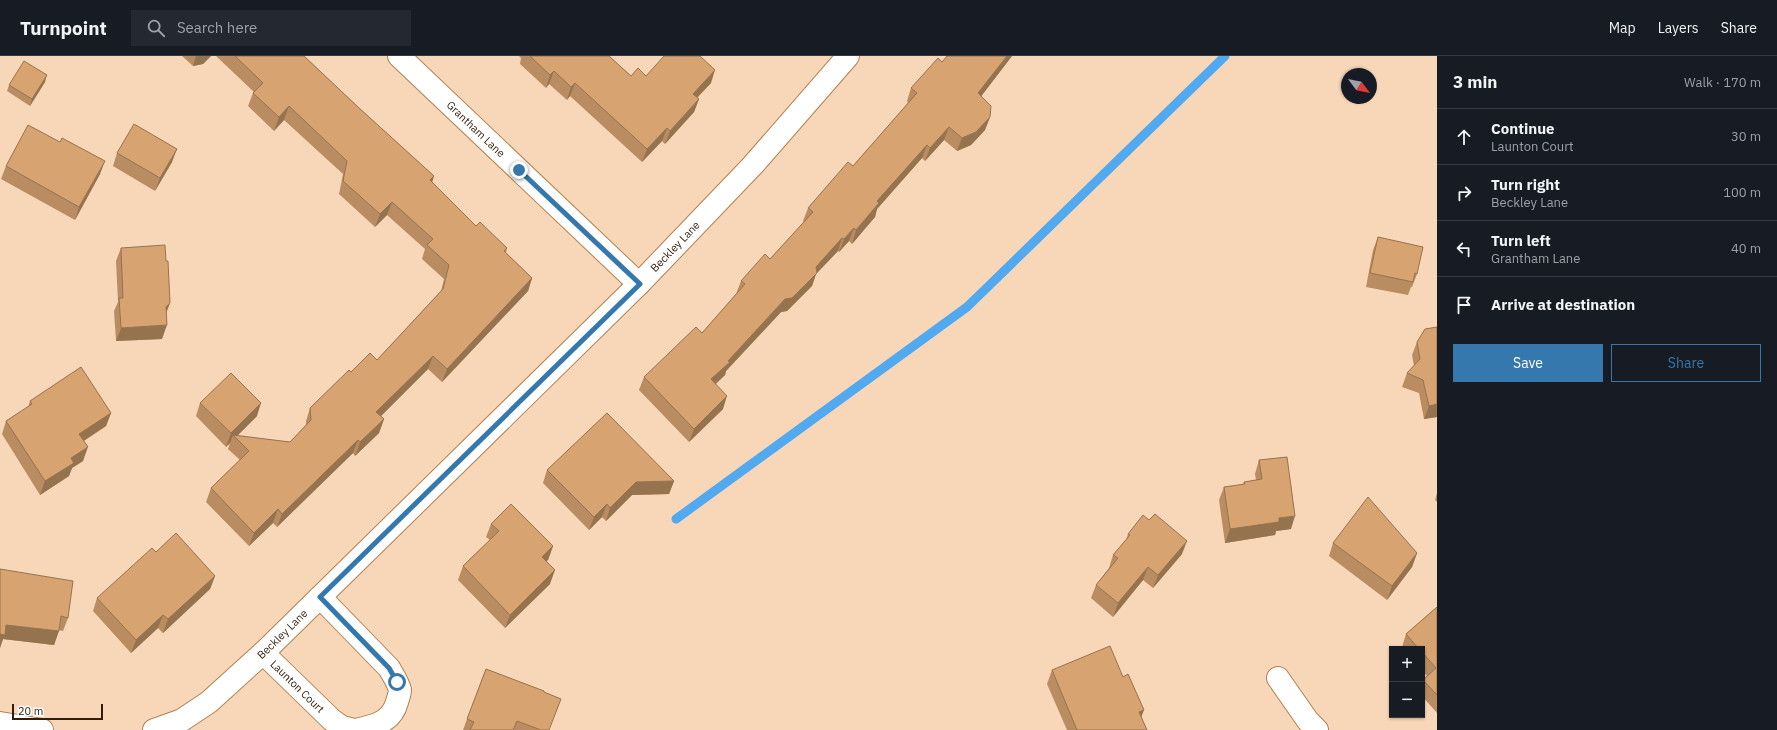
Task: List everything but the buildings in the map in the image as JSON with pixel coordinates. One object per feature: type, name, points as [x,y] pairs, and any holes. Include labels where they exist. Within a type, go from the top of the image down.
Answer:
[{"type":"street","name":"Grantham Lane","points":[[399,56],[640,284]]},
{"type":"street","name":"Beckley Lane","points":[[154,730],[182,720],[209,702],[263,653],[640,284],[753,166],[848,56]]},
{"type":"street","name":"Launton Court","points":[[263,653],[332,720],[342,727],[355,730],[376,726],[388,719],[396,705],[400,692],[397,682],[389,668],[320,597]]},
{"type":"street","points":[[1278,678],[1308,721],[1317,730]]},
{"type":"street","points":[[0,723],[42,730]]},
{"type":"waterway","points":[[676,519],[967,307],[1225,56]]},
{"type":"route","points":[[397,682],[389,668],[320,597],[640,284],[519,170]]}]
